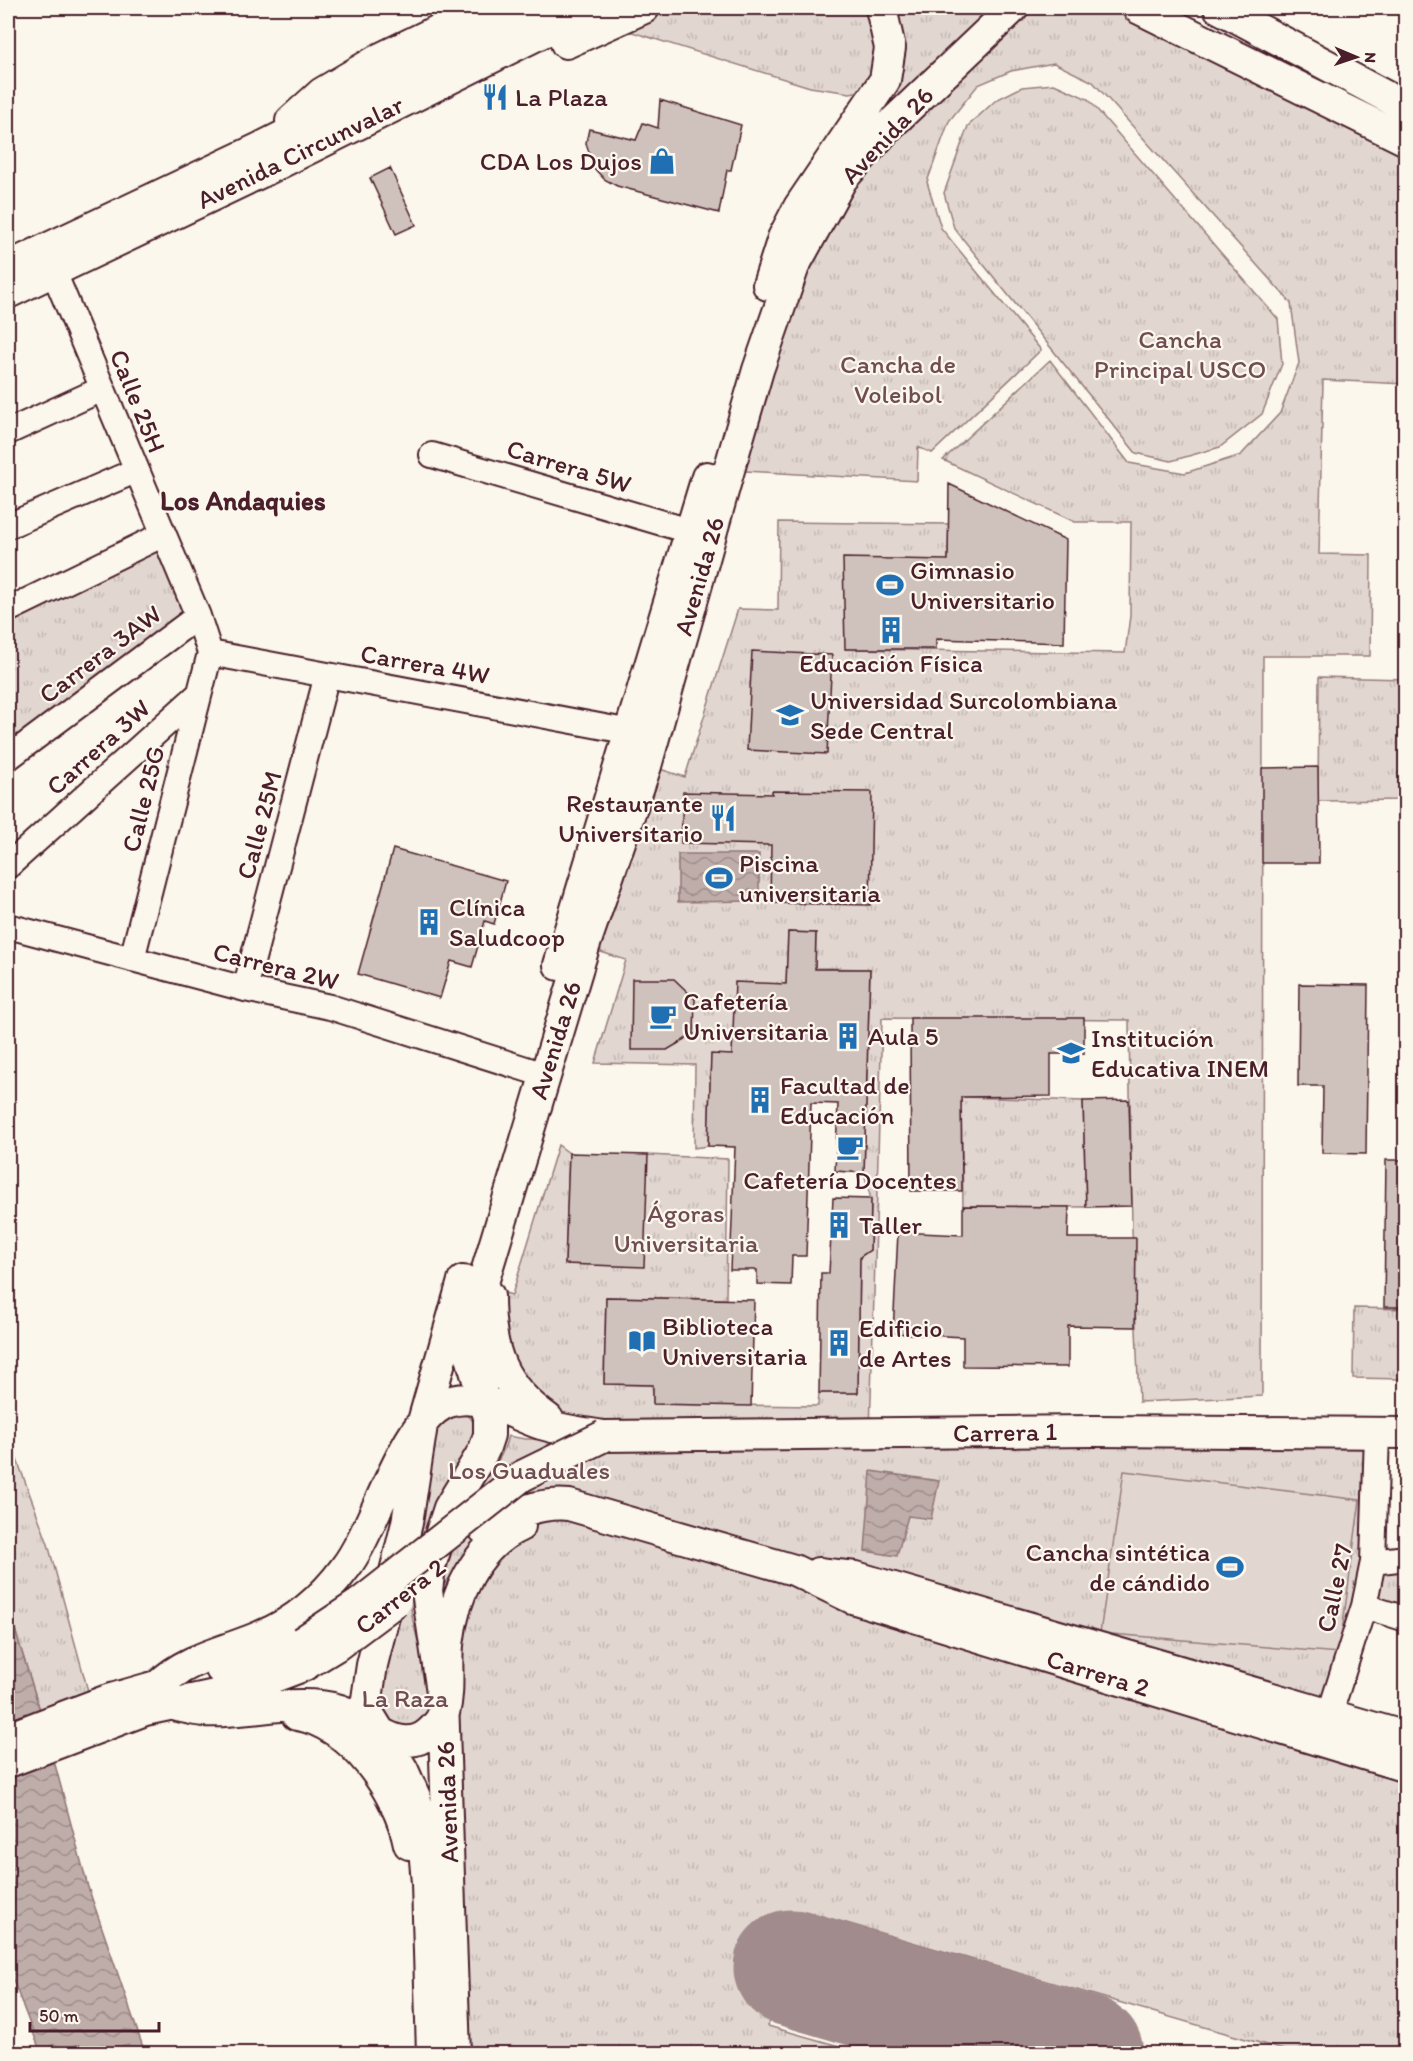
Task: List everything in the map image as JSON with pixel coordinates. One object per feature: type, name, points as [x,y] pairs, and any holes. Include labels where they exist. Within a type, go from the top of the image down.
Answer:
[{"type":"main road","points":[[266,157],[322,93],[381,58],[484,8]]},
{"type":"main road","name":"Avenida Circunvalar","points":[[8,293],[266,157],[538,8]]},
{"type":"main road","name":"Avenida Circunvalar","points":[[8,267],[266,157],[591,8]]},
{"type":"main road","points":[[266,157],[328,160],[606,23],[644,8]]},
{"type":"main road","name":"Avenida 26","points":[[455,2054],[443,1715],[439,1668],[430,1625],[427,1577],[449,1508],[484,1450],[489,1436],[489,1417],[471,1357],[470,1334],[489,1260],[578,969],[642,734],[689,531],[783,238],[799,207],[885,80],[890,48],[881,8]]},
{"type":"main road","name":"Avenida 26","points":[[432,2054],[427,1883],[422,1825],[415,1797],[403,1770],[368,1713],[372,1665],[407,1523],[424,1418],[447,1331],[529,1070],[582,881],[642,734],[794,266],[842,179],[888,127],[1013,8]]},
{"type":"main road","points":[[1138,8],[1406,140]]},
{"type":"main road","points":[[1219,8],[1406,107]]},
{"type":"main road","points":[[489,1260],[489,1322],[496,1358],[513,1388],[531,1407],[565,1431]]},
{"type":"main road","name":"Carrera 1","points":[[424,1418],[434,1410],[459,1399],[484,1402],[565,1431],[604,1436],[1094,1431],[1391,1433]]},
{"type":"main road","points":[[424,1418],[405,1450],[363,1543],[321,1597],[282,1626],[178,1669],[157,1700],[205,1711],[249,1708],[322,1707],[339,1709],[391,1737],[410,1741],[427,1734],[443,1715],[453,1615],[460,1592],[479,1560],[504,1533],[531,1521],[599,1514]]},
{"type":"main road","name":"Carrera 2","points":[[302,1654],[359,1604],[516,1481],[604,1436]]},
{"type":"main road","name":"Carrera 2","points":[[8,1762],[264,1658],[302,1654],[370,1621],[484,1529],[535,1506],[569,1505],[794,1570],[856,1577],[1406,1737]]},
{"type":"main road","name":"Carrera 2","points":[[794,1570],[852,1598],[1406,1767]]},
{"type":"main road","name":"Carrera 2","points":[[8,1738],[108,1700],[157,1700]]},
{"type":"main road","points":[[249,1708],[301,1715],[328,1726],[344,1737],[361,1754],[388,1790],[407,1837],[414,1874],[417,1928],[430,1978]]},
{"type":"street","name":"Calle 25H","points":[[53,270],[135,471],[198,616],[210,653]]},
{"type":"street","points":[[8,432],[102,389]]},
{"type":"street","name":"Carrera 5W","points":[[432,455],[689,531]]},
{"type":"street","points":[[8,526],[135,471]]},
{"type":"street","points":[[8,610],[162,535]]},
{"type":"street","name":"Carrera 3AW","points":[[8,758],[198,616]]},
{"type":"street","name":"Carrera 4W","points":[[210,653],[642,734]]},
{"type":"street","name":"Calle 25G","points":[[132,959],[210,653]]},
{"type":"street","name":"Calle 25M","points":[[245,988],[327,675]]},
{"type":"street","name":"Carrera 3W","points":[[8,866],[200,694]]},
{"type":"street","name":"Carrera 2W","points":[[8,926],[245,988],[330,1007],[529,1070]]},
{"type":"street","name":"Calle 27","points":[[1329,1716],[1364,1606],[1373,1562],[1391,1433]]},
{"type":"street","points":[[1373,1562],[1406,1558]]},
{"type":"street","points":[[1364,1606],[1406,1619]]},
{"type":"green space","points":[[645,8],[1137,8],[1405,140],[1405,384],[1323,380],[1319,554],[1371,555],[1370,656],[1263,656],[1262,1396],[1139,1402],[1132,1229],[1129,1020],[882,1018],[870,1431],[1374,1434],[1372,1564],[1405,1560],[1405,1617],[1362,1603],[1333,1716],[1405,1767],[1405,2053],[1294,2053],[805,1911],[768,2026],[864,2053],[468,2053],[448,1646],[495,1521],[443,1586],[463,1518],[498,1460],[508,1436],[525,1439],[600,1439],[516,1386],[482,1286],[512,1295],[558,1145],[569,1153],[565,1264],[648,1155],[728,1159],[726,1299],[606,1297],[604,1384],[653,1385],[653,1404],[818,1406],[819,1393],[858,1393],[860,1257],[870,1250],[871,1199],[864,1173],[870,969],[815,968],[816,933],[788,932],[784,1047],[732,1055],[711,1055],[708,1146],[694,1148],[695,1065],[595,1063],[626,960],[585,947],[647,765],[685,777],[738,609],[778,610],[779,522],[949,524],[945,639],[845,649],[1125,653],[1130,616],[1131,522],[1075,522],[943,460],[1050,360],[1129,463],[1185,473],[1241,455],[1280,413],[1299,363],[1291,303],[1093,82],[1054,63],[1011,71],[978,85],[949,121],[927,182],[941,228],[1041,350],[932,453],[918,447],[917,481],[729,470],[861,91],[850,93],[810,87],[606,24]]},
{"type":"green space","name":"Cancha Principal USCO","points":[[1054,84],[1088,99],[1278,319],[1282,364],[1262,414],[1220,447],[1171,461],[1136,453],[954,228],[944,193],[968,126],[996,100],[1022,87]]},
{"type":"green space","points":[[162,535],[195,617],[8,754],[8,611]]},
{"type":"green space","points":[[1319,677],[1405,679],[1405,800],[1318,801]]},
{"type":"green space","points":[[961,1097],[1083,1101],[1086,1207],[963,1206]]},
{"type":"green space","points":[[1354,1308],[1405,1309],[1405,1379],[1353,1378]]},
{"type":"green space","name":"La Raza","points":[[451,1414],[470,1417],[475,1434],[425,1538],[413,1582],[411,1605],[415,1631],[428,1676],[431,1702],[429,1713],[422,1722],[417,1724],[390,1725],[379,1710],[434,1430]]},
{"type":"green space","points":[[8,1435],[48,1544],[91,1702],[43,1720],[8,1607]]},
{"type":"green space","name":"Cancha sintética de cándido","points":[[1124,1471],[1360,1500],[1339,1653],[1100,1633]]},
{"type":"water","name":"Piscina universitaria","points":[[678,854],[759,854],[759,901],[678,902]]},
{"type":"water","points":[[871,1471],[939,1481],[931,1519],[908,1516],[897,1556],[865,1551]]},
{"type":"water","points":[[8,1607],[43,1720],[88,1887],[145,2053],[41,2053],[8,1967]]},
{"type":"building","name":"CDA Los Dujos","points":[[660,100],[741,125],[731,170],[727,170],[719,213],[617,186],[604,179],[594,168],[586,143],[589,129],[636,140],[643,123],[658,128]]},
{"type":"building","points":[[390,168],[416,225],[396,234],[370,178]]},
{"type":"building","points":[[949,484],[1066,540],[1064,643],[936,639],[936,649],[845,649],[843,558],[948,560]]},
{"type":"building","points":[[752,651],[832,655],[827,754],[747,750]]},
{"type":"building","points":[[1318,767],[1319,863],[1262,863],[1262,768]]},
{"type":"building","points":[[772,791],[872,792],[870,905],[770,903],[771,845],[681,843],[683,792],[772,794]]},
{"type":"building","name":"Clínica Saludcoop","points":[[393,849],[506,881],[494,924],[485,921],[472,967],[451,961],[440,998],[358,974]]},
{"type":"building","points":[[788,932],[816,933],[815,969],[870,969],[864,1173],[835,1171],[838,1104],[811,1103],[806,1256],[792,1256],[791,1285],[757,1284],[757,1270],[730,1270],[735,1147],[708,1146],[711,1054],[732,1055],[735,982],[786,984]]},
{"type":"building","name":"Cafetería Universitaria","points":[[632,979],[674,979],[695,999],[694,1034],[667,1050],[631,1050]]},
{"type":"building","points":[[1299,984],[1368,985],[1366,1154],[1322,1153],[1323,1086],[1298,1086]]},
{"type":"building","points":[[910,1018],[1084,1018],[1084,1054],[1051,1054],[1051,1096],[961,1097],[962,1191],[911,1191]]},
{"type":"building","points":[[1129,1100],[1132,1206],[1086,1207],[1083,1101]]},
{"type":"building","points":[[569,1153],[648,1155],[644,1267],[565,1264]]},
{"type":"building","points":[[1386,1160],[1406,1160],[1406,1307],[1384,1307]]},
{"type":"building","name":"Edificio de Artes","points":[[833,1198],[871,1199],[870,1250],[860,1257],[858,1393],[819,1393],[821,1273],[829,1273]]},
{"type":"building","points":[[963,1206],[1069,1207],[1068,1238],[1136,1238],[1135,1327],[1068,1326],[1068,1367],[963,1366],[963,1337],[893,1333],[898,1232],[963,1235]]},
{"type":"building","points":[[606,1297],[754,1300],[751,1406],[653,1404],[653,1385],[604,1384]]},
{"type":"runway","points":[[792,1968],[1085,2054]]},
{"type":"place","name":"La Plaza","points":[[495,97]]},
{"type":"place","name":"CDA Los Dujos","points":[[662,161]]},
{"type":"place","name":"Gimnasio Universitario","points":[[890,585]]},
{"type":"place","name":"Educación Física","points":[[891,630]]},
{"type":"place","name":"Universidad Surcolombiana Sede Central","points":[[790,715]]},
{"type":"place","name":"Restaurante Universitario","points":[[723,818]]},
{"type":"place","name":"Piscina universitaria","points":[[719,878]]},
{"type":"place","name":"Clínica Saludcoop","points":[[429,922]]},
{"type":"place","name":"Cafetería Universitaria","points":[[663,1016]]},
{"type":"place","name":"Aula 5","points":[[848,1036]]},
{"type":"place","name":"Institución Educativa INEM","points":[[1071,1053]]},
{"type":"place","name":"Facultad de Educación","points":[[760,1100]]},
{"type":"place","name":"Cafetería Docentes","points":[[850,1147]]},
{"type":"place","name":"Taller","points":[[839,1225]]},
{"type":"place","name":"Biblioteca Universitaria","points":[[642,1341]]},
{"type":"place","name":"Edificio de Artes","points":[[839,1343]]},
{"type":"place","name":"Cancha sintética de cándido","points":[[1230,1567]]},
{"type":"district","name":"Los Andaquies","points":[[243,501]]},
{"type":"park label","name":"Cancha de Voleibol","points":[[898,379]]},
{"type":"park label","name":"Ágoras Universitaria","points":[[686,1228]]},
{"type":"park label","name":"Los Guaduales","points":[[529,1470]]}]
